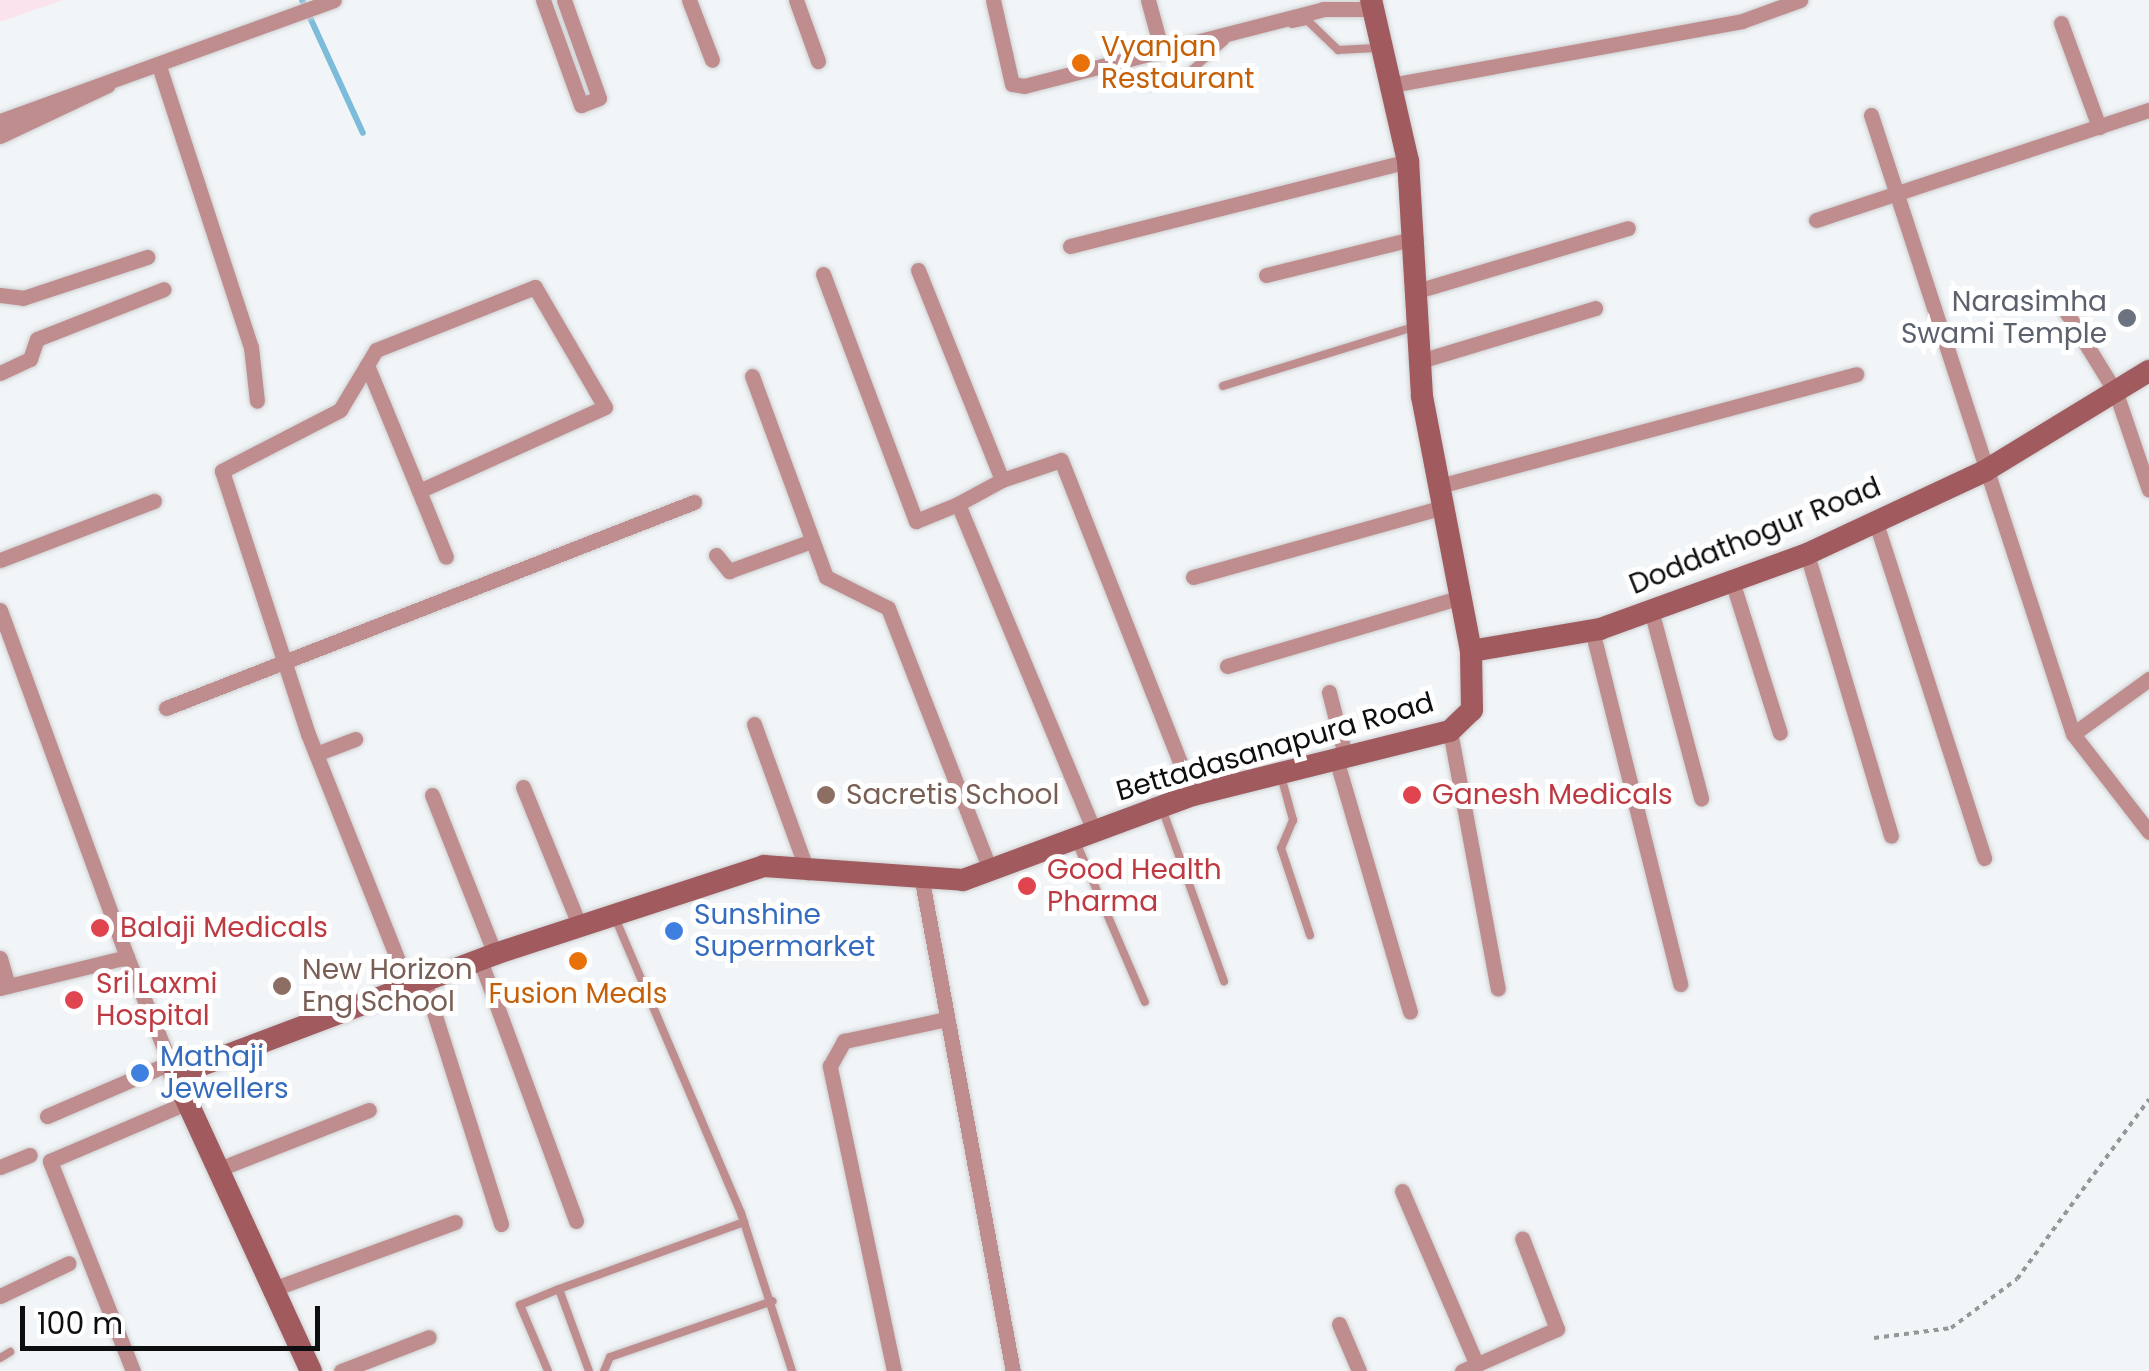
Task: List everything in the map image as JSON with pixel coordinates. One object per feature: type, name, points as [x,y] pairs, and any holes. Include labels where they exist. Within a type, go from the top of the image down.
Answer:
[{"type":"street","points":[[0,121],[334,0]]},
{"type":"street","points":[[543,0],[581,105],[599,98],[564,0]]},
{"type":"street","points":[[688,0],[712,60]]},
{"type":"street","points":[[796,0],[818,60]]},
{"type":"street","points":[[993,0],[1012,84],[1136,63],[1161,48],[1323,9],[1372,4]]},
{"type":"street","points":[[1148,0],[1161,48]]},
{"type":"street","points":[[1391,85],[1742,21],[1800,0]]},
{"type":"street","name":"Bettadasanapura Road","points":[[173,1069],[488,957],[764,866],[922,881],[991,872],[1193,795],[1450,731],[1472,710],[1471,652],[1420,361],[1408,162],[1372,4]]},
{"type":"street","points":[[2061,23],[2100,128]]},
{"type":"street","points":[[159,66],[251,347],[257,401]]},
{"type":"street","points":[[0,136],[108,85]]},
{"type":"street","points":[[1816,220],[1899,196],[2149,110]]},
{"type":"street","points":[[1872,115],[2073,734],[2147,826]]},
{"type":"street","points":[[1070,246],[1408,162]]},
{"type":"street","points":[[1417,291],[1628,228]]},
{"type":"street","points":[[1266,274],[1415,238]]},
{"type":"street","points":[[0,296],[23,298],[147,257]]},
{"type":"street","points":[[918,270],[1002,480]]},
{"type":"street","points":[[823,274],[916,521],[1002,480],[1061,460],[1193,795]]},
{"type":"street","points":[[418,491],[605,407],[535,287],[376,350],[340,410],[222,471],[316,754],[417,985],[501,1224]]},
{"type":"street","points":[[0,373],[30,358],[37,339],[164,289]]},
{"type":"street","points":[[1420,361],[1595,308]]},
{"type":"street","points":[[2065,310],[2116,393],[2149,490]]},
{"type":"street","points":[[367,365],[446,558]]},
{"type":"street","name":"Doddathogur Road","points":[[1471,652],[1592,630],[1806,554],[1985,471],[2149,371]]},
{"type":"street","points":[[1193,577],[1441,496],[1856,374]]},
{"type":"street","points":[[752,376],[826,578],[888,608],[991,872]]},
{"type":"street","points":[[0,560],[154,501]]},
{"type":"street","points":[[166,708],[285,666],[694,502]]},
{"type":"street","points":[[958,504],[1085,838]]},
{"type":"street","points":[[1876,522],[1984,858]]},
{"type":"street","points":[[716,555],[729,572],[812,541]]},
{"type":"street","points":[[1806,554],[1891,836]]},
{"type":"street","points":[[1732,581],[1780,734]]},
{"type":"street","points":[[1226,666],[1461,598]]},
{"type":"street","points":[[0,610],[126,957],[311,1371]]},
{"type":"street","points":[[1650,610],[1701,798]]},
{"type":"street","points":[[1592,630],[1680,984]]},
{"type":"street","points":[[2073,734],[2149,680]]},
{"type":"street","points":[[1329,692],[1341,760],[1410,1012]]},
{"type":"street","points":[[754,724],[808,873]]},
{"type":"street","points":[[1450,731],[1498,989]]},
{"type":"street","points":[[316,754],[354,739]]},
{"type":"street","points":[[523,787],[580,927]]},
{"type":"street","points":[[432,796],[576,1222]]},
{"type":"street","points":[[922,881],[1013,1371]]},
{"type":"street","points":[[0,958],[4,987],[126,957]]},
{"type":"street","points":[[894,1371],[830,1066],[844,1041],[946,1019]]},
{"type":"street","points":[[47,1116],[173,1069]]},
{"type":"street","points":[[133,1371],[50,1161],[188,1102]]},
{"type":"street","points":[[219,1169],[369,1110]]},
{"type":"street","points":[[0,1167],[30,1154]]},
{"type":"street","points":[[1402,1190],[1479,1367],[1557,1329],[1522,1238]]},
{"type":"street","points":[[273,1289],[455,1222]]},
{"type":"street","points":[[0,1296],[69,1263]]},
{"type":"street","points":[[1339,1324],[1359,1371]]},
{"type":"street","points":[[341,1371],[429,1336]]},
{"type":"lane","points":[[1146,86],[1186,74],[1216,44],[1277,26],[1308,21],[1338,50],[1381,48]]},
{"type":"lane","points":[[1223,386],[1419,326]]},
{"type":"lane","points":[[1281,776],[1293,820],[1281,848],[1310,936]]},
{"type":"lane","points":[[1161,806],[1224,981]]},
{"type":"lane","points":[[1085,838],[1145,1002]]},
{"type":"lane","points":[[615,916],[744,1222],[773,1301],[792,1371]]},
{"type":"lane","points":[[548,1371],[520,1305],[744,1222]]},
{"type":"lane","points":[[560,1289],[589,1371]]},
{"type":"lane","points":[[604,1371],[610,1357],[773,1301]]},
{"type":"lane","points":[[0,1358],[10,1352]]},
{"type":"path","points":[[1874,1338],[1950,1328],[2016,1279],[2149,1100]]},
{"type":"shaded area","points":[[0,0],[63,0],[0,22]]},
{"type":"waterway","points":[[302,0],[363,133]]},
{"type":"place","name":"Vyanjan Restaurant","points":[[1081,63]]},
{"type":"place","name":"Narasimha Swami Temple","points":[[2127,318]]},
{"type":"place","name":"Sacretis School","points":[[826,795]]},
{"type":"place","name":"Ganesh Medicals","points":[[1412,795]]},
{"type":"place","name":"Good Health Pharma","points":[[1027,886]]},
{"type":"place","name":"Balaji Medicals","points":[[100,928]]},
{"type":"place","name":"Sunshine Supermarket","points":[[674,931]]},
{"type":"place","name":"Fusion Meals","points":[[578,961]]},
{"type":"place","name":"New Horizon Eng School","points":[[282,986]]},
{"type":"place","name":"Sri Laxmi Hospital","points":[[74,1000]]},
{"type":"place","name":"Mathaji Jewellers","points":[[140,1073]]}]
